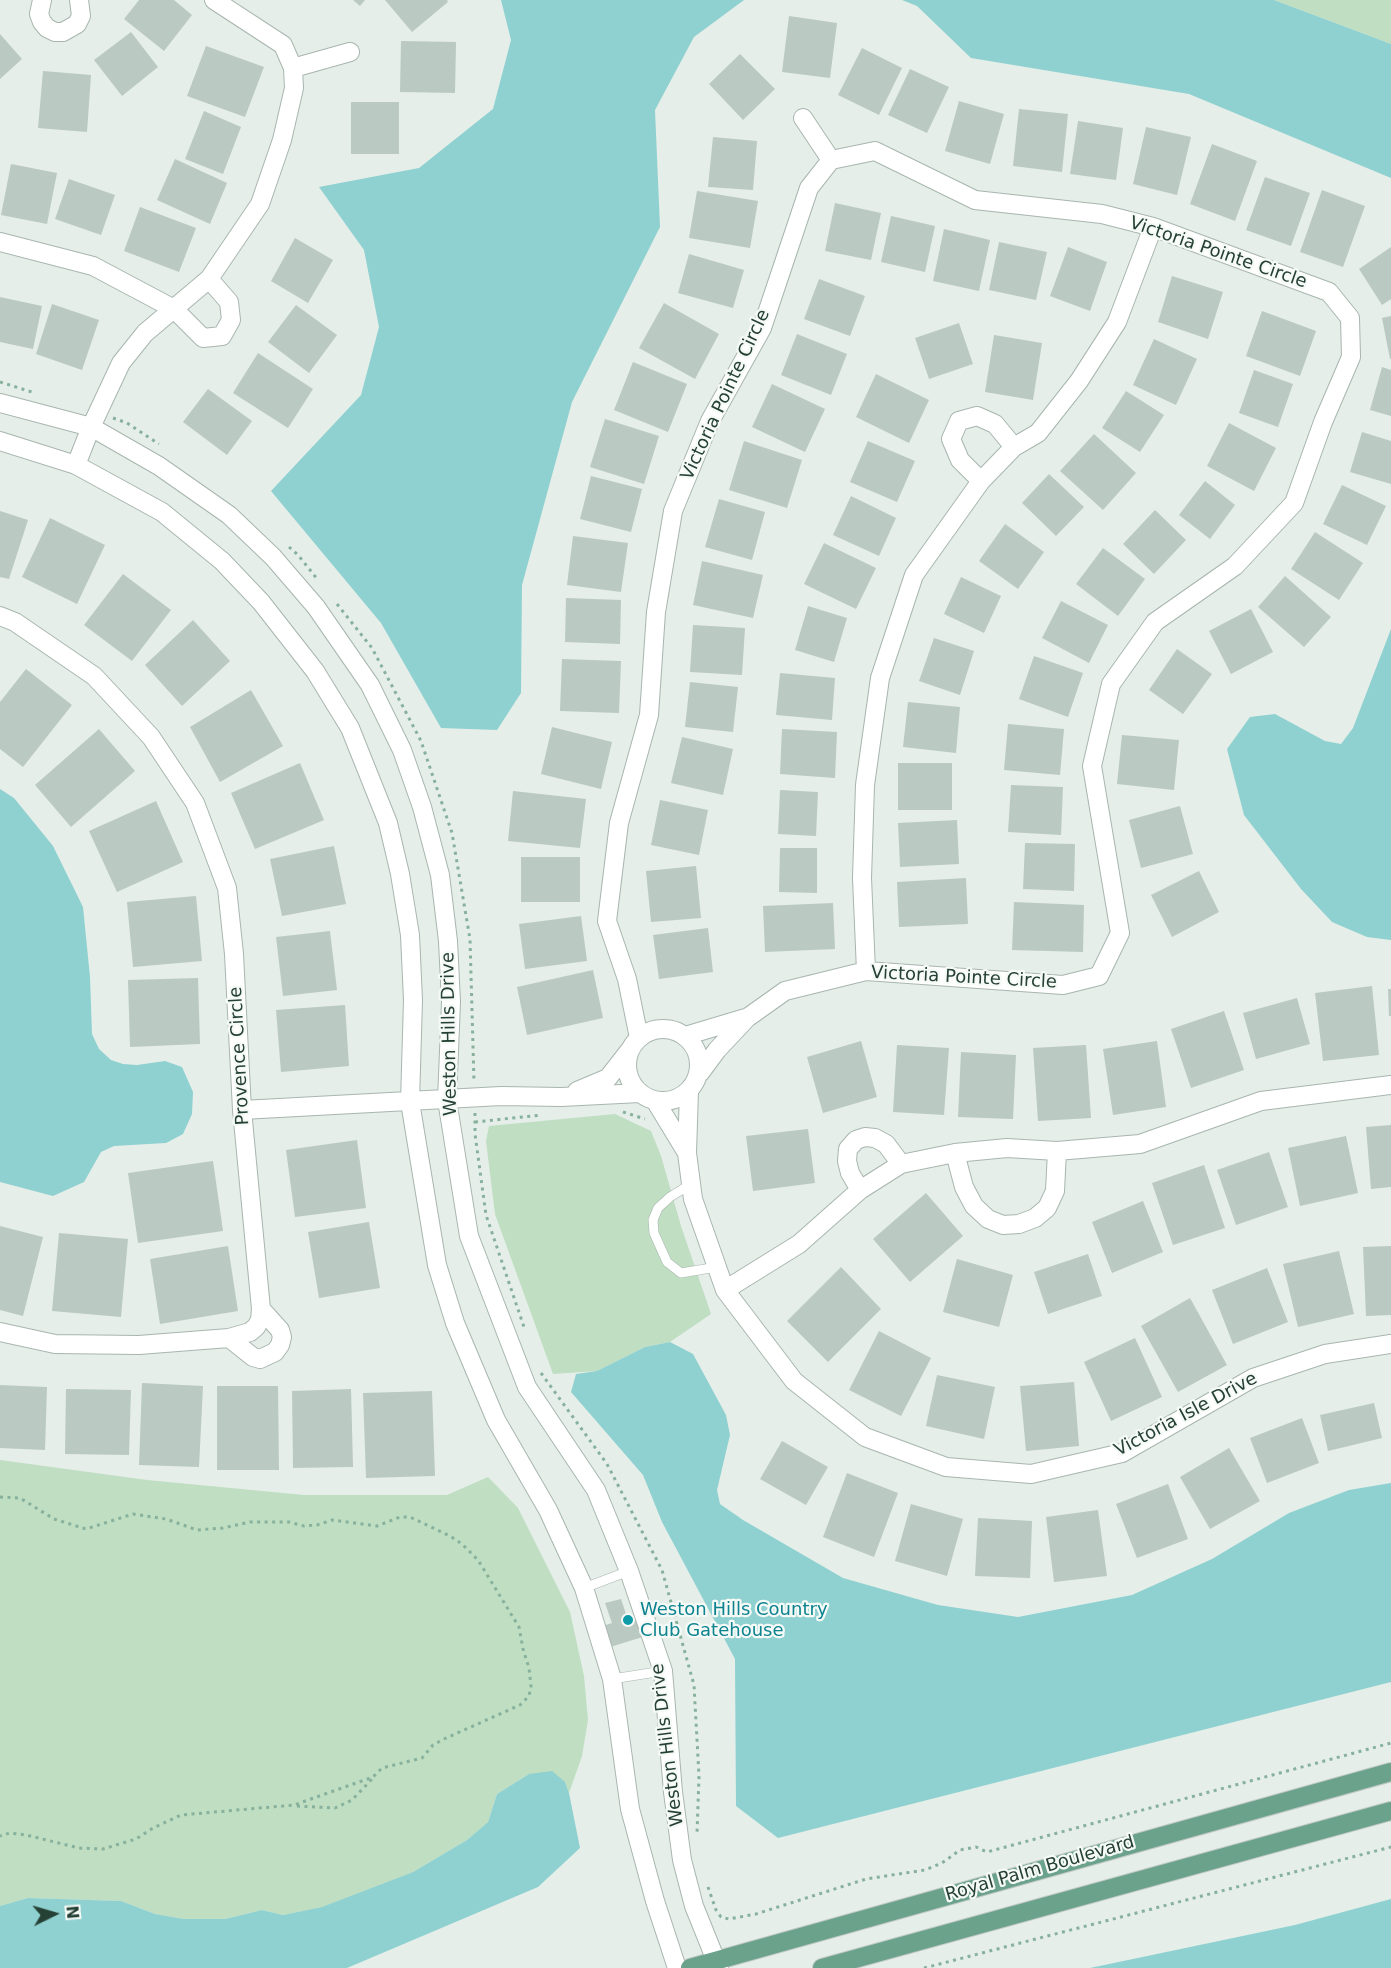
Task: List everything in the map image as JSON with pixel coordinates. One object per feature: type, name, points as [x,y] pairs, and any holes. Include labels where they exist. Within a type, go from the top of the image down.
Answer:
[{"type":"main road","name":"Royal Palm Boulevard","points":[[690,1968],[718,1964],[1391,1772]]},
{"type":"main road","name":"Royal Palm Boulevard","points":[[822,1968],[1391,1811]]},
{"type":"street","points":[[42,0],[39,14],[42,22],[55,32],[63,32],[77,24],[81,16],[79,0]]},
{"type":"street","points":[[76,465],[121,363],[145,333],[209,279],[260,204],[282,140],[294,88],[293,68],[283,45],[214,0]]},
{"type":"street","points":[[293,68],[350,52]]},
{"type":"street","points":[[802,118],[831,160]]},
{"type":"street","name":"Victoria Pointe Circle","points":[[662,1029],[648,1017],[627,980],[607,921],[619,824],[649,715],[656,612],[673,511],[710,421],[762,328],[809,188],[831,160],[875,151],[975,200],[1102,214],[1153,227],[1329,292],[1350,318],[1351,357],[1323,422],[1294,503],[1235,566],[1155,622],[1111,684],[1092,766],[1120,933],[1099,976],[1063,985],[866,971],[785,991],[747,1018],[717,1050],[700,1073]]},
{"type":"street","points":[[866,971],[862,878],[865,784],[880,678],[914,575],[981,481],[1014,447],[1038,433],[1079,381],[1117,322],[1153,227]]},
{"type":"street","points":[[0,242],[93,266],[174,309],[203,338],[222,336],[231,320],[229,302],[209,279]]},
{"type":"street","name":"Weston Hills Drive","points":[[0,403],[91,427],[159,466],[229,515],[273,557],[316,607],[370,685],[402,750],[422,807],[440,874],[448,941],[451,1002],[447,1100],[469,1236],[527,1387],[596,1491],[629,1571],[663,1671],[673,1792],[682,1860],[694,1905],[718,1964]]},
{"type":"street","points":[[981,481],[960,459],[951,439],[959,421],[977,416],[995,424],[1014,447]]},
{"type":"street","name":"Weston Hills Drive","points":[[0,441],[76,465],[162,512],[222,561],[261,602],[315,671],[350,728],[388,823],[400,874],[410,935],[412,990],[410,1102],[437,1264],[455,1323],[496,1420],[548,1510],[584,1588],[612,1679],[630,1809],[655,1901],[677,1968]]},
{"type":"street","name":"Provence Circle","points":[[0,616],[15,622],[94,676],[151,737],[195,803],[227,888],[234,954],[242,1110],[261,1309]]},
{"type":"street","name":"Victoria Pointe Circle","points":[[627,980],[635,1043]]},
{"type":"street","name":"Victoria Pointe Circle","points":[[685,1036],[747,1018]]},
{"type":"street","points":[[242,1110],[447,1100],[501,1095],[561,1097],[648,1098],[675,1101],[690,1091],[700,1073],[695,1048],[685,1036],[671,1030],[648,1032],[635,1043],[608,1078],[561,1097]]},
{"type":"street","points":[[635,1043],[627,1062],[629,1079],[648,1098]]},
{"type":"street","points":[[725,1290],[799,1244],[860,1190],[901,1164],[955,1153],[1007,1148],[1057,1151],[1140,1144],[1261,1101],[1391,1085]]},
{"type":"street","name":"Victoria Isle Drive","points":[[690,1091],[687,1153],[693,1199],[725,1290],[794,1381],[865,1437],[946,1467],[1031,1474],[1122,1453],[1253,1378],[1325,1354],[1391,1344]]},
{"type":"street","name":"Victoria Isle Drive","points":[[648,1098],[687,1153]]},
{"type":"street","points":[[860,1190],[850,1173],[847,1161],[848,1149],[856,1140],[865,1137],[875,1138],[886,1144],[901,1164]]},
{"type":"street","points":[[955,1153],[964,1188],[974,1206],[988,1219],[1003,1225],[1020,1224],[1035,1218],[1047,1208],[1055,1191],[1057,1151]]},
{"type":"street","points":[[0,1332],[55,1344],[139,1345],[229,1338],[250,1332],[256,1327],[260,1320],[261,1309]]},
{"type":"street","points":[[229,1338],[253,1357],[260,1359],[275,1352],[282,1337],[280,1330],[261,1309]]},
{"type":"lane","points":[[691,1184],[658,1208],[653,1220],[654,1233],[667,1262],[681,1273],[717,1267]]},
{"type":"lane","points":[[584,1588],[629,1571]]},
{"type":"lane","points":[[612,1679],[663,1671]]},
{"type":"path","points":[[621,1111],[643,1117],[649,1122]]},
{"type":"path","points":[[475,1122],[543,1115]]},
{"type":"path","points":[[0,1497],[20,1498],[54,1519],[86,1529],[133,1514],[166,1519],[197,1530],[223,1528],[250,1522],[289,1522],[304,1526],[332,1520],[377,1526],[399,1517],[410,1517],[462,1544],[478,1560],[519,1627],[531,1686],[529,1696],[520,1705],[444,1739],[433,1745],[422,1758],[382,1768],[352,1800],[335,1808],[294,1805],[181,1815],[136,1839],[103,1849],[79,1848],[26,1835],[10,1833],[0,1836]]},
{"type":"path","points":[[707,1884],[716,1910],[721,1917],[729,1919],[756,1914],[867,1879],[925,1870],[942,1863],[960,1850],[976,1847],[987,1852],[1391,1743]]},
{"type":"path","points":[[294,1805],[373,1777]]},
{"type":"path","points":[[924,1968],[1391,1847]]},
{"type":"green space","points":[[1274,0],[1391,0],[1391,44]]},
{"type":"green space","points":[[615,1114],[651,1131],[711,1314],[670,1342],[645,1347],[597,1371],[553,1374],[495,1214],[486,1141],[489,1126]]},
{"type":"green space","points":[[0,1460],[147,1480],[304,1495],[447,1495],[488,1477],[518,1508],[570,1612],[584,1676],[588,1720],[582,1756],[569,1793],[565,1782],[529,1774],[497,1794],[488,1822],[467,1840],[413,1872],[323,1907],[283,1915],[262,1910],[225,1919],[184,1919],[155,1914],[121,1901],[28,1898],[0,1906]]},
{"type":"water","points":[[501,0],[744,0],[694,37],[655,110],[660,227],[572,402],[522,585],[521,693],[497,730],[441,728],[381,623],[271,491],[361,395],[379,327],[364,250],[319,187],[419,168],[493,109],[511,40]]},
{"type":"water","points":[[902,0],[1274,0],[1391,44],[1391,178],[1189,94],[971,58],[917,6]]},
{"type":"water","points":[[1391,629],[1391,940],[1367,937],[1332,922],[1301,889],[1244,815],[1227,749],[1250,717],[1275,714],[1325,741],[1341,744],[1353,728]]},
{"type":"water","points":[[0,789],[14,798],[53,846],[83,907],[90,977],[92,1034],[99,1049],[111,1060],[123,1064],[137,1065],[165,1061],[182,1067],[193,1092],[192,1114],[183,1134],[166,1143],[114,1146],[101,1152],[84,1182],[53,1196],[0,1182]]},
{"type":"water","points":[[670,1342],[693,1354],[726,1415],[730,1435],[717,1490],[720,1504],[743,1520],[843,1578],[938,1605],[1018,1617],[1132,1595],[1212,1559],[1289,1513],[1349,1490],[1391,1483],[1391,1682],[778,1838],[736,1806],[735,1659],[662,1522],[643,1475],[571,1392],[576,1374],[597,1371],[645,1347]]},
{"type":"water","points":[[552,1771],[565,1782],[569,1793],[580,1848],[538,1887],[347,1968],[0,1968],[0,1906],[28,1898],[121,1901],[155,1914],[184,1919],[225,1919],[262,1910],[283,1915],[322,1907],[413,1872],[467,1840],[488,1822],[497,1794],[529,1774]]},
{"type":"water","points":[[1391,1899],[1391,1968],[1090,1968],[1295,1925]]},
{"type":"building","points":[[139,0],[174,0],[192,15],[164,51],[124,19]]},
{"type":"building","points":[[353,0],[365,0],[360,6]]},
{"type":"building","points":[[385,0],[447,0],[448,2],[412,32]]},
{"type":"building","points":[[789,16],[837,23],[830,78],[782,72]]},
{"type":"building","points":[[131,32],[158,67],[122,96],[94,60]]},
{"type":"building","points":[[0,34],[22,59],[0,79]]},
{"type":"building","points":[[401,41],[456,42],[455,93],[400,92]]},
{"type":"building","points":[[206,46],[264,67],[245,117],[187,96]]},
{"type":"building","points":[[862,48],[902,68],[879,115],[838,95]]},
{"type":"building","points":[[740,54],[775,89],[743,120],[709,84]]},
{"type":"building","points":[[910,69],[949,87],[927,133],[888,115]]},
{"type":"building","points":[[43,71],[91,75],[87,132],[38,128]]},
{"type":"building","points":[[959,101],[1004,114],[990,164],[945,151]]},
{"type":"building","points":[[351,102],[399,102],[399,154],[351,154]]},
{"type":"building","points":[[1019,109],[1068,114],[1062,172],[1013,166]]},
{"type":"building","points":[[204,111],[241,127],[223,174],[185,159]]},
{"type":"building","points":[[1078,121],[1123,128],[1116,180],[1070,174]]},
{"type":"building","points":[[1146,127],[1191,137],[1177,195],[1133,184]]},
{"type":"building","points":[[713,137],[757,141],[753,190],[708,187]]},
{"type":"building","points":[[1212,144],[1257,161],[1235,221],[1190,204]]},
{"type":"building","points":[[175,159],[227,183],[210,224],[157,200]]},
{"type":"building","points":[[11,164],[57,173],[47,224],[1,215]]},
{"type":"building","points":[[1265,177],[1310,193],[1291,246],[1246,230]]},
{"type":"building","points":[[69,179],[115,195],[101,235],[55,219]]},
{"type":"building","points":[[1322,190],[1365,206],[1343,267],[1300,252]]},
{"type":"building","points":[[697,191],[758,201],[750,248],[689,238]]},
{"type":"building","points":[[835,203],[881,213],[871,260],[825,251]]},
{"type":"building","points":[[140,207],[196,228],[179,272],[124,251]]},
{"type":"building","points":[[891,216],[935,226],[925,272],[881,262]]},
{"type":"building","points":[[944,229],[990,240],[979,291],[933,281]]},
{"type":"building","points":[[295,238],[333,260],[308,303],[271,281]]},
{"type":"building","points":[[999,242],[1047,252],[1036,300],[989,290]]},
{"type":"building","points":[[1068,247],[1107,262],[1090,311],[1050,296]]},
{"type":"building","points":[[1391,247],[1391,299],[1382,305],[1359,269]]},
{"type":"building","points":[[689,254],[744,270],[733,308],[678,293]]},
{"type":"building","points":[[1172,276],[1223,292],[1208,339],[1158,322]]},
{"type":"building","points":[[819,279],[865,296],[850,336],[804,319]]},
{"type":"building","points":[[0,297],[42,306],[33,349],[0,342]]},
{"type":"building","points":[[664,303],[719,334],[695,379],[639,348]]},
{"type":"building","points":[[52,304],[99,320],[82,370],[36,354]]},
{"type":"building","points":[[296,305],[337,335],[309,373],[268,342]]},
{"type":"building","points":[[1262,311],[1316,331],[1300,376],[1246,356]]},
{"type":"building","points":[[1391,316],[1391,359],[1390,359],[1382,318]]},
{"type":"building","points":[[959,323],[973,364],[929,379],[915,338]]},
{"type":"building","points":[[797,334],[847,354],[831,395],[781,375]]},
{"type":"building","points":[[994,335],[1042,343],[1033,400],[985,392]]},
{"type":"building","points":[[1154,339],[1197,359],[1176,405],[1133,385]]},
{"type":"building","points":[[258,353],[313,389],[288,428],[233,393]]},
{"type":"building","points":[[633,362],[687,384],[668,432],[614,410]]},
{"type":"building","points":[[1382,367],[1391,370],[1391,416],[1370,410]]},
{"type":"building","points":[[1254,370],[1293,384],[1278,427],[1239,413]]},
{"type":"building","points":[[876,374],[929,400],[909,443],[856,417]]},
{"type":"building","points":[[772,384],[825,409],[805,452],[752,427]]},
{"type":"building","points":[[208,389],[252,421],[227,455],[183,422]]},
{"type":"building","points":[[1126,391],[1164,415],[1140,452],[1102,428]]},
{"type":"building","points":[[605,419],[659,436],[644,484],[590,467]]},
{"type":"building","points":[[1229,423],[1276,448],[1254,491],[1207,466]]},
{"type":"building","points":[[1362,432],[1391,441],[1391,484],[1350,472]]},
{"type":"building","points":[[1094,434],[1136,473],[1103,510],[1060,471]]},
{"type":"building","points":[[744,441],[802,460],[787,508],[729,490]]},
{"type":"building","points":[[868,441],[915,461],[897,502],[850,482]]},
{"type":"building","points":[[1049,474],[1084,507],[1056,536],[1022,503]]},
{"type":"building","points":[[591,476],[642,489],[631,532],[580,519]]},
{"type":"building","points":[[1205,481],[1235,505],[1210,539],[1179,515]]},
{"type":"building","points":[[1342,485],[1386,506],[1367,545],[1323,524]]},
{"type":"building","points":[[851,496],[896,518],[879,556],[833,535]]},
{"type":"building","points":[[719,499],[765,512],[752,560],[705,547]]},
{"type":"building","points":[[1155,510],[1186,540],[1154,574],[1123,544]]},
{"type":"building","points":[[0,511],[28,520],[9,579],[0,577]]},
{"type":"building","points":[[50,518],[105,545],[77,604],[22,577]]},
{"type":"building","points":[[1005,524],[1044,552],[1018,589],[979,561]]},
{"type":"building","points":[[1315,532],[1363,563],[1339,600],[1291,569]]},
{"type":"building","points":[[573,536],[628,543],[621,592],[567,585]]},
{"type":"building","points":[[824,543],[876,568],[856,609],[804,584]]},
{"type":"building","points":[[1103,548],[1145,579],[1118,616],[1076,584]]},
{"type":"building","points":[[702,561],[763,575],[753,618],[693,605]]},
{"type":"building","points":[[123,574],[171,610],[132,661],[84,625]]},
{"type":"building","points":[[1285,576],[1331,617],[1304,647],[1258,607]]},
{"type":"building","points":[[961,577],[1001,596],[984,633],[944,614]]},
{"type":"building","points":[[566,598],[621,600],[620,644],[565,642]]},
{"type":"building","points":[[1061,601],[1108,625],[1089,663],[1042,638]]},
{"type":"building","points":[[808,606],[847,618],[834,662],[795,650]]},
{"type":"building","points":[[1251,609],[1273,652],[1231,674],[1209,631]]},
{"type":"building","points":[[193,620],[230,661],[182,706],[145,665]]},
{"type":"building","points":[[693,625],[745,628],[742,675],[690,672]]},
{"type":"building","points":[[934,638],[974,651],[960,695],[919,681]]},
{"type":"building","points":[[1177,649],[1212,674],[1183,714],[1149,690]]},
{"type":"building","points":[[1034,656],[1083,673],[1068,717],[1019,699]]},
{"type":"building","points":[[562,659],[621,661],[619,713],[560,711]]},
{"type":"building","points":[[26,669],[72,705],[23,767],[0,749],[0,702]]},
{"type":"building","points":[[780,673],[835,678],[832,720],[776,715]]},
{"type":"building","points":[[690,682],[738,687],[733,732],[685,727]]},
{"type":"building","points":[[251,690],[283,746],[220,782],[190,727]]},
{"type":"building","points":[[908,702],[960,707],[956,753],[903,747]]},
{"type":"building","points":[[1008,724],[1064,729],[1060,775],[1004,770]]},
{"type":"building","points":[[552,727],[612,742],[601,789],[541,774]]},
{"type":"building","points":[[99,729],[135,771],[71,827],[35,785]]},
{"type":"building","points":[[782,729],[837,732],[835,778],[780,774]]},
{"type":"building","points":[[1122,735],[1179,740],[1174,790],[1117,784]]},
{"type":"building","points":[[682,737],[733,749],[723,795],[671,783]]},
{"type":"building","points":[[300,763],[324,820],[255,849],[231,793]]},
{"type":"building","points":[[898,763],[952,763],[952,810],[898,810]]},
{"type":"building","points":[[1011,785],[1063,787],[1061,835],[1008,832]]},
{"type":"building","points":[[780,790],[818,792],[816,836],[778,834]]},
{"type":"building","points":[[513,791],[586,799],[580,848],[508,841]]},
{"type":"building","points":[[660,800],[708,810],[699,855],[651,845]]},
{"type":"building","points":[[156,801],[183,862],[117,892],[89,831]]},
{"type":"building","points":[[1180,806],[1193,854],[1141,868],[1129,820]]},
{"type":"building","points":[[957,820],[959,864],[900,867],[898,823]]},
{"type":"building","points":[[1025,843],[1075,844],[1074,891],[1023,889]]},
{"type":"building","points":[[334,846],[346,904],[282,916],[270,859]]},
{"type":"building","points":[[780,848],[817,848],[817,893],[779,892]]},
{"type":"building","points":[[521,857],[580,857],[580,902],[521,902]]},
{"type":"building","points":[[696,866],[701,918],[651,922],[646,871]]},
{"type":"building","points":[[1199,871],[1219,912],[1172,937],[1151,895]]},
{"type":"building","points":[[966,878],[968,924],[899,927],[897,882]]},
{"type":"building","points":[[196,896],[202,961],[133,967],[127,902]]},
{"type":"building","points":[[1014,902],[1084,905],[1083,952],[1012,950]]},
{"type":"building","points":[[833,903],[835,949],[765,952],[763,906]]},
{"type":"building","points":[[581,916],[587,961],[525,969],[519,924]]},
{"type":"building","points":[[708,928],[713,972],[659,979],[653,935]]},
{"type":"building","points":[[330,931],[337,990],[283,996],[276,937]]},
{"type":"building","points":[[593,970],[603,1018],[527,1035],[517,987]]},
{"type":"building","points":[[198,978],[200,1044],[130,1047],[128,980]]},
{"type":"building","points":[[1372,986],[1379,1055],[1323,1061],[1315,993]]},
{"type":"building","points":[[1388,989],[1391,989],[1391,1016],[1389,1016]]},
{"type":"building","points":[[1297,998],[1310,1044],[1256,1059],[1243,1013]]},
{"type":"building","points":[[345,1005],[349,1066],[281,1072],[276,1010]]},
{"type":"building","points":[[1224,1011],[1244,1070],[1191,1088],[1171,1029]]},
{"type":"building","points":[[861,1041],[877,1097],[823,1113],[807,1057]]},
{"type":"building","points":[[1157,1041],[1166,1107],[1113,1115],[1103,1049]]},
{"type":"building","points":[[897,1045],[949,1048],[944,1115],[893,1112]]},
{"type":"building","points":[[1086,1045],[1091,1118],[1038,1121],[1033,1048]]},
{"type":"building","points":[[961,1052],[1016,1055],[1013,1119],[958,1117]]},
{"type":"building","points":[[1391,1125],[1391,1187],[1371,1189],[1366,1127]]},
{"type":"building","points":[[808,1129],[815,1183],[753,1191],[746,1136]]},
{"type":"building","points":[[1346,1136],[1358,1193],[1300,1206],[1288,1148]]},
{"type":"building","points":[[357,1140],[366,1208],[295,1217],[286,1150]]},
{"type":"building","points":[[1269,1152],[1288,1207],[1236,1225],[1217,1170]]},
{"type":"building","points":[[213,1161],[223,1231],[138,1243],[128,1173]]},
{"type":"building","points":[[1204,1165],[1225,1228],[1173,1245],[1152,1183]]},
{"type":"building","points":[[926,1193],[963,1236],[910,1282],[873,1239]]},
{"type":"building","points":[[1143,1201],[1163,1252],[1112,1273],[1092,1222]]},
{"type":"building","points":[[369,1222],[380,1288],[319,1298],[308,1232]]},
{"type":"building","points":[[0,1226],[43,1237],[23,1316],[0,1310]]},
{"type":"building","points":[[59,1233],[128,1239],[121,1317],[52,1311]]},
{"type":"building","points":[[228,1246],[238,1311],[160,1324],[150,1259]]},
{"type":"building","points":[[1391,1246],[1391,1315],[1366,1316],[1363,1247]]},
{"type":"building","points":[[1339,1251],[1354,1314],[1298,1327],[1283,1264]]},
{"type":"building","points":[[1088,1254],[1102,1296],[1048,1314],[1034,1272]]},
{"type":"building","points":[[957,1259],[1013,1275],[999,1327],[943,1312]]},
{"type":"building","points":[[841,1267],[881,1309],[828,1362],[787,1321]]},
{"type":"building","points":[[1267,1268],[1288,1322],[1233,1344],[1212,1290]]},
{"type":"building","points":[[1190,1298],[1227,1365],[1178,1392],[1141,1326]]},
{"type":"building","points":[[879,1331],[931,1358],[901,1416],[849,1390]]},
{"type":"building","points":[[1135,1338],[1162,1397],[1111,1421],[1084,1362]]},
{"type":"building","points":[[937,1375],[995,1387],[984,1439],[926,1426]]},
{"type":"building","points":[[1074,1382],[1079,1446],[1026,1451],[1020,1386]]},
{"type":"building","points":[[142,1383],[203,1386],[199,1467],[139,1465]]},
{"type":"building","points":[[0,1385],[47,1387],[45,1450],[0,1448]]},
{"type":"building","points":[[217,1386],[278,1386],[279,1470],[217,1470]]},
{"type":"building","points":[[66,1389],[131,1390],[129,1455],[65,1454]]},
{"type":"building","points":[[351,1389],[353,1467],[293,1468],[292,1391]]},
{"type":"building","points":[[432,1391],[435,1476],[366,1478],[363,1393]]},
{"type":"building","points":[[1374,1403],[1382,1438],[1328,1451],[1320,1415]]},
{"type":"building","points":[[1302,1418],[1319,1463],[1267,1483],[1250,1438]]},
{"type":"building","points":[[782,1441],[828,1467],[806,1505],[760,1479]]},
{"type":"building","points":[[1229,1448],[1260,1501],[1210,1529],[1180,1477]]},
{"type":"building","points":[[847,1473],[898,1493],[874,1557],[823,1537]]},
{"type":"building","points":[[1168,1484],[1188,1539],[1137,1558],[1116,1504]]},
{"type":"building","points":[[911,1504],[963,1519],[947,1576],[895,1561]]},
{"type":"building","points":[[1098,1510],[1107,1576],[1054,1582],[1046,1517]]},
{"type":"building","points":[[978,1518],[1032,1521],[1030,1578],[975,1576]]},
{"type":"building","name":"Weston Hills Country Club Gatehouse","points":[[621,1599],[627,1617],[642,1612],[649,1635],[607,1648],[600,1627],[612,1623],[605,1603]]},
{"type":"place","name":"Weston Hills Country Club Gatehouse","points":[[628,1620]]}]
